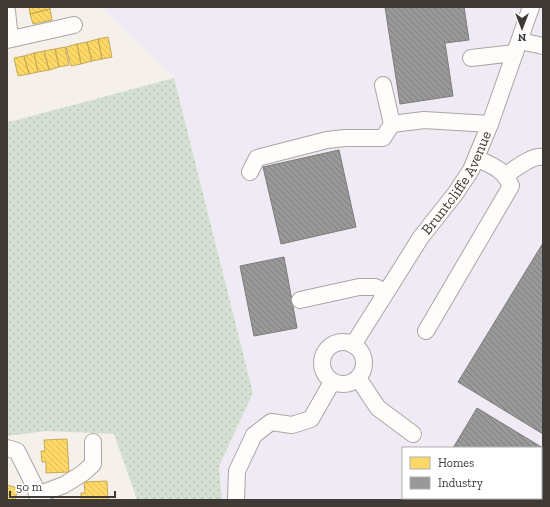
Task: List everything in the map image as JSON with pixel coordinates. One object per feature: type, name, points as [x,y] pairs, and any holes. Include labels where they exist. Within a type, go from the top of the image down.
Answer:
[{"type":"street","name":"Bruntcliffe Avenue","points":[[353,345],[421,237],[455,194],[471,170],[490,124],[531,7]]},
{"type":"street","points":[[7,12],[9,40],[74,25]]},
{"type":"street","points":[[470,58],[517,47],[543,46]]},
{"type":"street","points":[[250,172],[257,158],[327,140],[345,138],[383,138],[392,124],[383,85]]},
{"type":"street","points":[[392,124],[424,120],[490,124]]},
{"type":"street","points":[[506,175],[539,156],[543,157]]},
{"type":"street","points":[[426,331],[511,186],[506,175],[476,158]]},
{"type":"street","points":[[300,300],[359,287],[374,287],[386,292]]},
{"type":"street","points":[[345,342],[353,345],[360,350],[363,358],[364,366],[361,374],[358,378],[348,384],[332,382],[322,369],[321,361],[324,353],[329,346],[337,343],[345,342]]},
{"type":"street","points":[[358,378],[378,408],[413,434]]},
{"type":"street","points":[[236,500],[237,471],[254,435],[270,422],[292,425],[311,419],[332,382]]},
{"type":"street","points":[[7,448],[17,451],[34,485],[38,497],[64,485],[83,473],[93,464],[93,442]]},
{"type":"shaded area","points":[[101,7],[543,7],[543,500],[222,500],[219,466],[253,393],[174,78]]},
{"type":"green space","points":[[174,78],[253,393],[219,466],[222,500],[137,500],[114,434],[46,431],[7,436],[7,122]]},
{"type":"building: Homes","points":[[29,7],[50,7],[50,9],[30,14]]},
{"type":"building: Homes","points":[[50,9],[52,20],[33,24],[30,14]]},
{"type":"building: Homes","points":[[108,37],[112,57],[102,59],[98,39]]},
{"type":"building: Homes","points":[[98,39],[102,59],[92,61],[87,42]]},
{"type":"building: Homes","points":[[87,42],[92,61],[81,64],[77,44]]},
{"type":"building: Homes","points":[[77,44],[81,64],[71,66],[66,47]]},
{"type":"building: Homes","points":[[65,47],[69,65],[59,67],[55,49]]},
{"type":"building: Homes","points":[[55,49],[59,67],[49,70],[44,51]]},
{"type":"building: Homes","points":[[44,51],[49,70],[38,72],[34,53]]},
{"type":"building: Homes","points":[[34,53],[38,72],[29,74],[24,56]]},
{"type":"building: Homes","points":[[24,56],[29,74],[18,76],[14,58]]},
{"type":"building: Homes","points":[[67,439],[69,472],[46,473],[46,462],[42,462],[41,451],[45,451],[44,440]]},
{"type":"building: Homes","points":[[107,481],[108,500],[81,500],[81,493],[85,493],[84,482]]},
{"type":"building: Homes","points":[[7,485],[18,488],[15,500],[7,500]]},
{"type":"building: Industry","points":[[385,7],[464,7],[469,40],[445,43],[453,96],[400,104]]},
{"type":"building: Industry","points":[[339,150],[356,227],[281,244],[263,167]]},
{"type":"building: Industry","points":[[543,243],[543,434],[458,382]]},
{"type":"building: Industry","points":[[284,257],[297,328],[254,336],[240,266]]},
{"type":"building: Industry","points":[[477,408],[541,447],[454,447]]},
{"type":"building: Industry","points":[[543,448],[543,500],[421,500],[542,499]]}]
